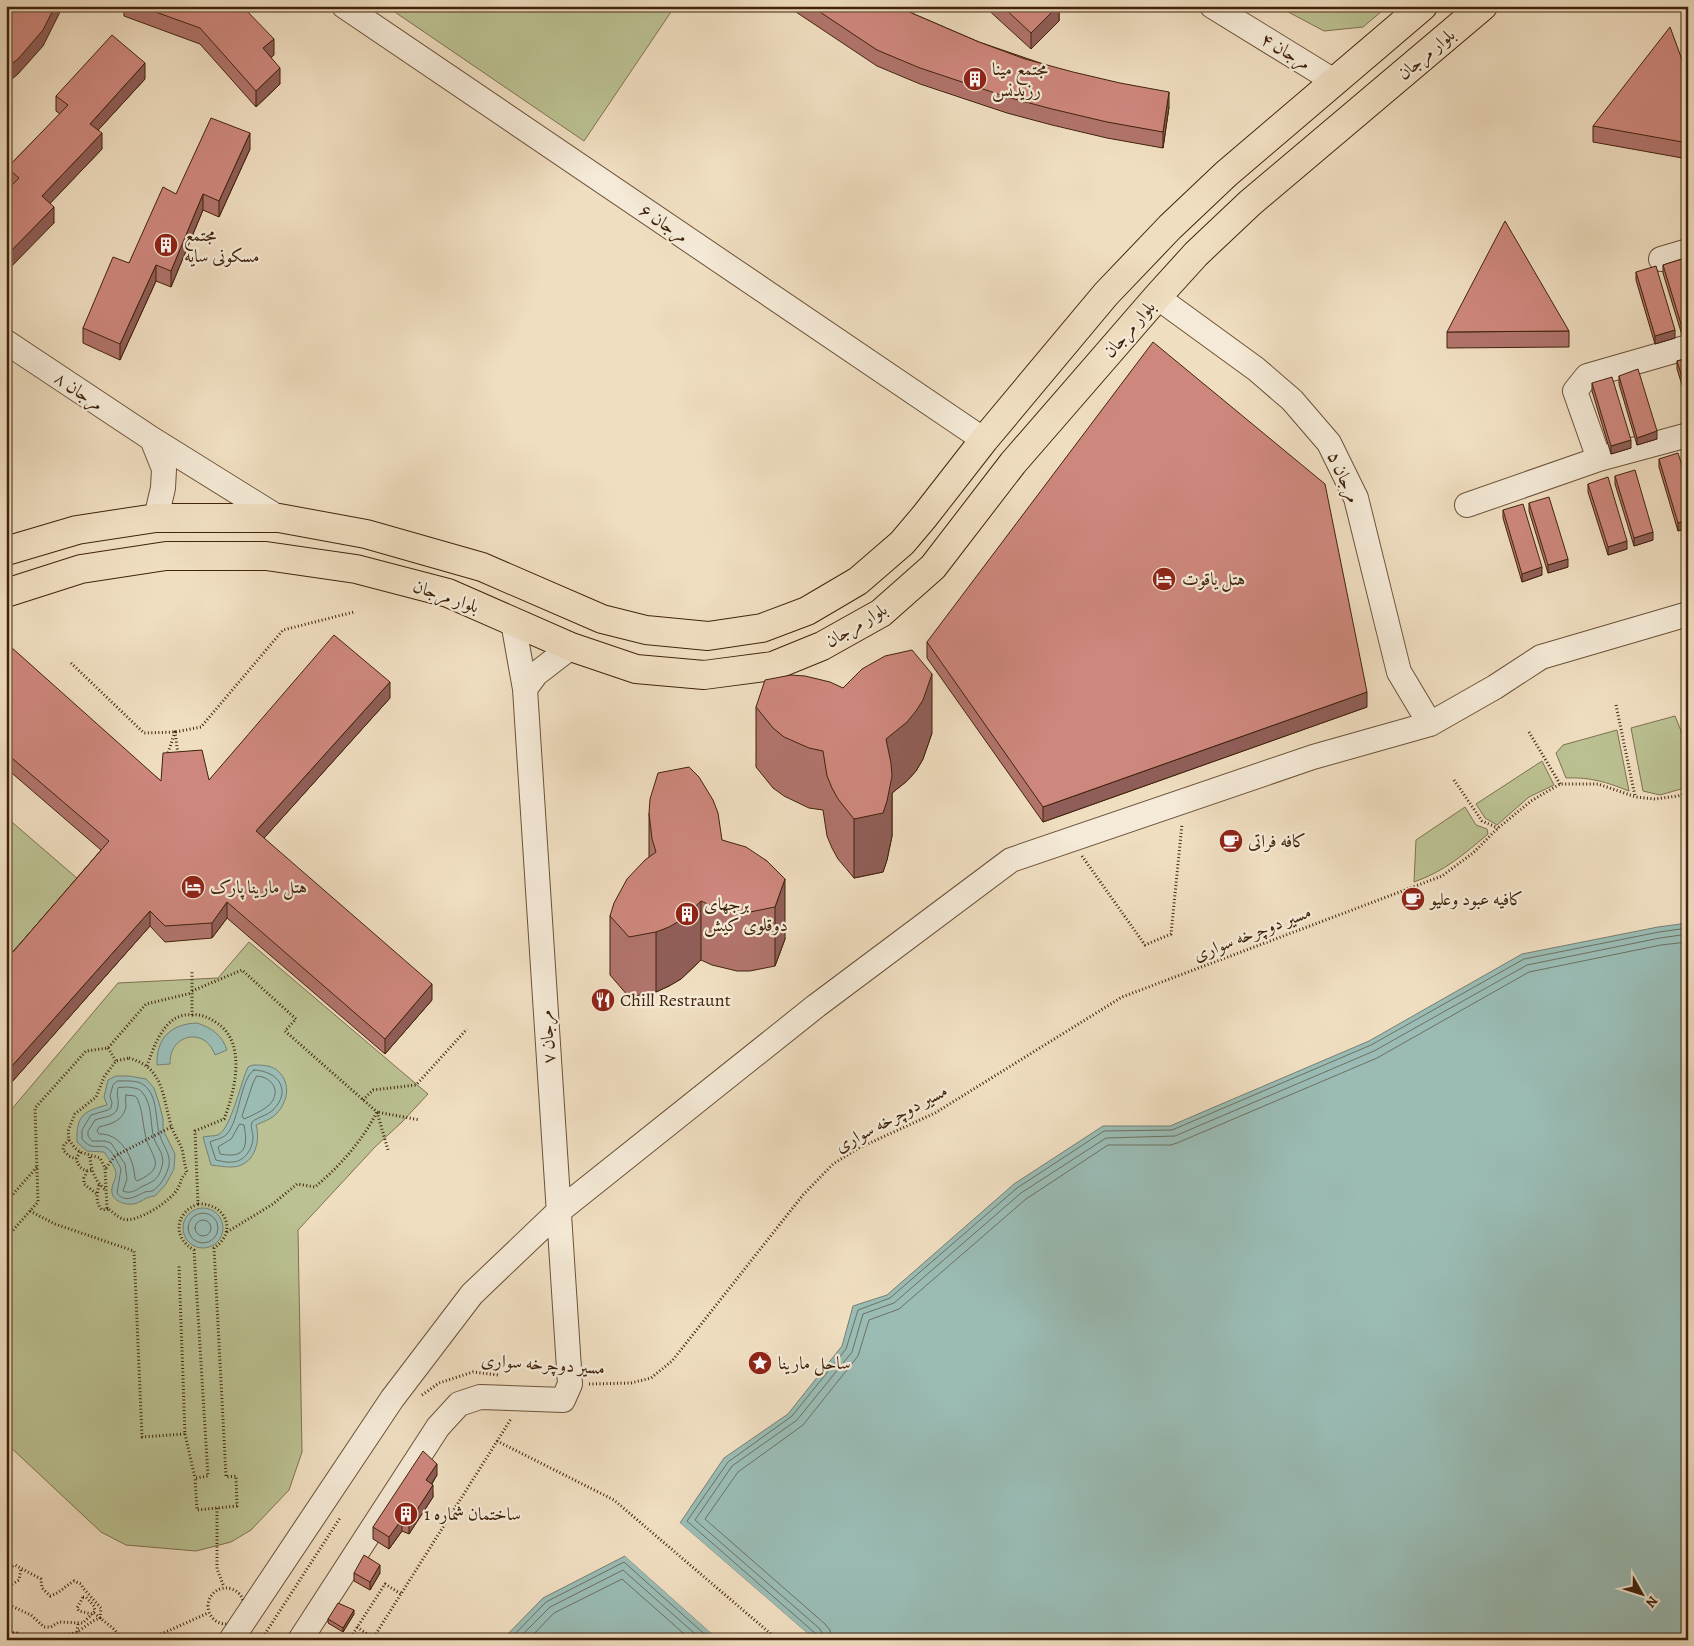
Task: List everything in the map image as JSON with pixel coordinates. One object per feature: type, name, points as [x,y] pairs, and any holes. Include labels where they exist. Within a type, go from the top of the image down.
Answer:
[{"type":"main road","name":"بلوار مرجان","points":[[6,551],[77,530],[156,518],[279,518],[366,534],[482,567],[602,619],[646,630],[708,636],[762,628],[807,611],[858,581],[902,543],[984,440],[1106,294],[1170,227],[1226,174],[1423,6]]},
{"type":"main road","name":"بلوار مرجان","points":[[6,593],[81,569],[166,556],[266,556],[356,569],[438,591],[570,647],[636,669],[704,675],[773,666],[822,646],[881,613],[933,567],[1013,464],[1196,254],[1250,203],[1483,6]]},
{"type":"main road","points":[[984,440],[1013,464]]},
{"type":"street","name":"مرجان ۶","points":[[344,6],[984,440]]},
{"type":"street","name":"مرجان ۴","points":[[1212,6],[1334,81]]},
{"type":"street","points":[[1661,259],[1688,251]]},
{"type":"street","name":"مرجان ۵","points":[[1157,298],[1256,370],[1292,400],[1329,443],[1356,498],[1400,672],[1430,724]]},
{"type":"street","name":"مرجان ۸","points":[[6,342],[152,439],[279,518]]},
{"type":"street","points":[[1599,459],[1575,391],[1587,376],[1688,347]]},
{"type":"street","points":[[1467,505],[1599,459],[1688,435]]},
{"type":"street","points":[[152,439],[164,469],[163,488],[156,518]]},
{"type":"street","points":[[231,1640],[392,1399],[472,1294],[559,1211],[816,1006],[1011,860],[1313,757],[1430,724],[1495,687],[1541,657],[1688,614]]},
{"type":"street","name":"مرجان ۷","points":[[513,622],[525,690],[570,1384]]},
{"type":"street","points":[[525,690],[536,674],[570,647]]},
{"type":"street","points":[[300,1640],[438,1426],[459,1404],[480,1397],[564,1400],[570,1384]]},
{"type":"path","points":[[71,663],[144,732],[175,732],[201,727],[283,630],[354,612]]},
{"type":"path","points":[[1616,705],[1636,797]]},
{"type":"path","points":[[175,732],[178,759]]},
{"type":"path","points":[[166,760],[175,732]]},
{"type":"path","points":[[1529,732],[1560,784],[1598,784],[1636,797],[1655,799],[1678,796],[1688,792]]},
{"type":"path","points":[[1454,780],[1482,821],[1498,828]]},
{"type":"path","name":"مسیر دوچرخه سواری","points":[[570,1384],[631,1383],[650,1378],[672,1361],[803,1195],[833,1164],[860,1148],[935,1112],[1122,997],[1442,876],[1473,853],[1498,828],[1531,801],[1560,784]]},
{"type":"path","points":[[1070,840],[1145,945],[1171,934],[1184,801]]},
{"type":"path","points":[[192,970],[192,1015]]},
{"type":"path","points":[[6,1238],[38,1202],[35,1108],[86,1050],[108,1048],[146,1004],[192,992],[242,970],[296,1019],[285,1031],[377,1112],[420,1120]]},
{"type":"path","points":[[147,1066],[159,1034],[178,1017],[185,1014],[201,1014],[223,1026],[233,1041],[235,1052],[234,1080],[229,1106],[224,1119],[195,1131],[198,1204]]},
{"type":"path","points":[[363,1100],[373,1090],[416,1085],[467,1029]]},
{"type":"path","points":[[108,1048],[116,1061]]},
{"type":"path","points":[[129,1058],[139,1061],[155,1074],[161,1086],[187,1172],[180,1178],[178,1188],[153,1210],[134,1219],[124,1220],[107,1208],[106,1168],[100,1158],[90,1157],[80,1152],[69,1140],[68,1132],[75,1114],[96,1097],[104,1077],[116,1061],[129,1058]]},
{"type":"path","points":[[377,1112],[388,1150]]},
{"type":"path","points":[[226,1232],[273,1204],[297,1184],[315,1187],[331,1173],[367,1132],[377,1112]]},
{"type":"path","points":[[106,1168],[115,1156],[172,1127]]},
{"type":"path","points":[[69,1140],[64,1145],[63,1150],[69,1156],[76,1158],[81,1169],[92,1170]]},
{"type":"path","points":[[76,1158],[80,1152]]},
{"type":"path","points":[[90,1157],[92,1170],[99,1185],[106,1190]]},
{"type":"path","points":[[6,1202],[37,1166]]},
{"type":"path","points":[[87,1171],[84,1184],[97,1194]]},
{"type":"path","points":[[99,1185],[97,1194],[98,1206],[102,1210],[110,1209]]},
{"type":"path","points":[[178,1266],[185,1434],[195,1478],[197,1510],[237,1506],[236,1476],[226,1477],[214,1248],[220,1244],[226,1232],[225,1219],[217,1208],[198,1204],[186,1210],[182,1216],[179,1229],[184,1242],[194,1250],[208,1476],[195,1478]]},
{"type":"path","points":[[30,1211],[55,1224],[134,1251],[142,1437],[185,1434]]},
{"type":"path","name":"مسیر دوچرخه سواری","points":[[418,1398],[439,1383],[473,1372],[502,1376]]},
{"type":"path","points":[[357,1627],[373,1639],[523,1399]]},
{"type":"path","points":[[497,1441],[614,1500],[778,1640]]},
{"type":"path","points":[[217,1508],[217,1570],[224,1587]]},
{"type":"path","points":[[261,1640],[342,1515]]},
{"type":"path","points":[[6,1569],[15,1565],[41,1579],[42,1588],[50,1596],[59,1594],[65,1586],[74,1582],[82,1584],[83,1588],[101,1608],[100,1618]]},
{"type":"path","points":[[6,1588],[18,1580],[21,1569]]},
{"type":"path","points":[[349,1640],[385,1584],[401,1594]]},
{"type":"path","points":[[224,1587],[230,1587],[241,1595],[244,1608],[242,1615],[231,1623],[224,1624],[218,1622],[208,1613],[208,1599],[217,1589],[224,1587]]},
{"type":"path","points":[[6,1596],[9,1605],[6,1612]]},
{"type":"path","points":[[9,1605],[31,1615],[44,1627],[51,1627],[59,1622],[83,1623],[93,1613],[95,1611],[94,1606],[86,1597],[83,1597],[77,1608],[79,1611],[93,1613],[115,1630],[122,1640]]},
{"type":"path","points":[[148,1640],[208,1613]]},
{"type":"path","points":[[50,1640],[77,1632],[100,1618]]},
{"type":"path","points":[[78,1624],[77,1632],[80,1640]]},
{"type":"path","points":[[6,1632],[16,1633],[25,1640]]},
{"type":"green space","points":[[386,6],[675,6],[584,141]]},
{"type":"green space","points":[[1277,6],[1388,6],[1363,27],[1324,31]]},
{"type":"green space","points":[[1675,716],[1688,748],[1688,787],[1660,795],[1643,791],[1631,728]]},
{"type":"green space","points":[[1617,730],[1629,791],[1598,781],[1583,778],[1566,778],[1556,753],[1563,745]]},
{"type":"green space","points":[[1542,761],[1554,785],[1529,797],[1497,825],[1485,818],[1476,804]]},
{"type":"green space","points":[[1465,807],[1476,825],[1487,829],[1488,834],[1462,856],[1444,868],[1414,882],[1416,840]]},
{"type":"green space","points":[[6,817],[78,879],[6,959]]},
{"type":"green space","points":[[249,942],[428,1094],[375,1147],[298,1230],[302,1452],[289,1490],[251,1530],[231,1542],[196,1551],[126,1545],[101,1532],[6,1443],[6,1108],[11,1110],[118,983],[218,978]]},
{"type":"water","points":[[1688,923],[1688,1640],[815,1640],[680,1523],[724,1458],[788,1414],[842,1346],[853,1306],[887,1295],[1014,1184],[1103,1126],[1170,1126],[1369,1041],[1522,954],[1658,927]]},
{"type":"water","points":[[197,1023],[216,1033],[227,1050],[215,1055],[204,1040],[188,1037],[181,1040],[175,1046],[171,1054],[170,1064],[157,1065],[159,1047],[167,1034],[180,1026]]},
{"type":"water","points":[[253,1065],[274,1068],[283,1077],[286,1093],[283,1104],[274,1116],[256,1125],[256,1146],[254,1152],[245,1163],[231,1167],[211,1165],[203,1137],[218,1135],[223,1131],[231,1115],[248,1067]]},
{"type":"water","points":[[116,1076],[146,1079],[154,1088],[163,1119],[163,1130],[175,1154],[174,1169],[166,1184],[155,1196],[133,1204],[121,1203],[113,1196],[112,1188],[116,1173],[104,1152],[87,1151],[77,1142],[80,1120],[87,1112],[107,1105],[104,1097],[108,1080]]},
{"type":"water","points":[[203,1208],[217,1214],[223,1228],[217,1242],[203,1248],[189,1242],[183,1228],[189,1214]]},
{"type":"water","points":[[625,1556],[719,1640],[502,1640],[543,1598]]},
{"type":"pier","points":[[680,1523],[815,1640],[811,1640],[678,1524]]},
{"type":"pier","points":[[627,1554],[720,1638],[721,1640],[625,1556]]},
{"type":"building","points":[[6,6],[55,6],[43,30],[18,59],[6,68]]},
{"type":"building","points":[[139,6],[242,6],[274,39],[263,48],[280,68],[256,91],[200,28]]},
{"type":"building","name":"مجتمع مینا رزیدنس","points":[[811,6],[896,6],[979,42],[1025,59],[1120,83],[1169,92],[1163,132],[1107,122],[1052,109],[1007,97],[920,68],[877,50]]},
{"type":"building","points":[[1002,6],[1058,6],[1031,33]]},
{"type":"building","points":[[1670,27],[1688,76],[1688,143],[1593,126]]},
{"type":"building","points":[[112,35],[145,63],[90,124],[102,133],[42,196],[54,207],[6,256],[6,191],[19,178],[7,168],[68,105],[56,96]]},
{"type":"building","name":"مجتمع مسکونی سایه","points":[[211,118],[250,133],[219,201],[203,194],[171,271],[156,265],[120,344],[83,328],[113,257],[129,263],[163,187],[176,194]]},
{"type":"building","points":[[1505,221],[1569,331],[1447,332]]},
{"type":"building","points":[[1682,259],[1688,277],[1688,325],[1682,327],[1663,265]]},
{"type":"building","points":[[1656,266],[1675,330],[1655,336],[1636,272]]},
{"type":"building","name":"هتل یاقوت","points":[[1153,342],[1325,484],[1367,692],[1043,807],[927,642]]},
{"type":"building","points":[[1688,358],[1688,396],[1677,361]]},
{"type":"building","points":[[1638,369],[1657,431],[1637,438],[1619,376]]},
{"type":"building","points":[[1612,377],[1631,440],[1611,446],[1592,383]]},
{"type":"building","points":[[1678,453],[1688,484],[1688,520],[1678,523],[1659,459]]},
{"type":"building","points":[[1635,470],[1653,532],[1634,538],[1615,476]]},
{"type":"building","points":[[1608,477],[1627,541],[1608,547],[1588,484]]},
{"type":"building","points":[[1549,497],[1568,559],[1548,565],[1529,503]]},
{"type":"building","points":[[1523,504],[1542,567],[1522,574],[1503,510]]},
{"type":"building","name":"هتل مارینا پارک","points":[[334,635],[390,682],[256,831],[432,984],[385,1039],[227,902],[212,923],[165,926],[150,911],[11,1067],[6,1063],[6,960],[109,841],[6,753],[6,652],[11,647],[161,781],[163,753],[202,750],[209,780]]},
{"type":"building","points":[[912,650],[932,674],[923,700],[916,711],[907,722],[886,739],[892,776],[883,813],[854,819],[832,788],[827,776],[823,751],[809,748],[784,737],[773,728],[756,707],[765,680],[791,675],[805,676],[830,682],[843,688],[862,669],[885,656]]},
{"type":"building","points":[[689,767],[699,777],[713,800],[718,813],[722,840],[746,847],[767,861],[785,879],[775,907],[750,912],[737,911],[712,906],[701,901],[681,920],[669,927],[656,932],[629,937],[610,916],[614,903],[627,879],[645,860],[656,852],[652,839],[649,813],[650,799],[658,773]]},
{"type":"building","name":"ساختمان شماره 1","points":[[423,1451],[437,1464],[426,1480],[433,1485],[409,1522],[402,1519],[389,1537],[373,1527]]},
{"type":"building","points":[[364,1555],[380,1565],[370,1582],[354,1573]]},
{"type":"building","points":[[338,1603],[354,1610],[343,1628],[328,1619]]},
{"type":"place","name":"مجتمع مینا رزیدنس","points":[[975,79]]},
{"type":"place","name":"مجتمع مسکونی سایه","points":[[166,245]]},
{"type":"place","name":"هتل یاقوت","points":[[1164,579]]},
{"type":"place","name":"کافه فراتی","points":[[1231,841]]},
{"type":"place","name":"هتل مارینا پارک","points":[[193,887]]},
{"type":"place","name":"کافیه عبود وعلیو","points":[[1413,899]]},
{"type":"place","name":"برجهای دوقلوی کیش","points":[[687,914]]},
{"type":"place","name":"Chill Restraunt","points":[[603,1000]]},
{"type":"place","name":"ساحل مارینا","points":[[760,1363]]},
{"type":"place","name":"ساختمان شماره 1","points":[[406,1514]]}]
